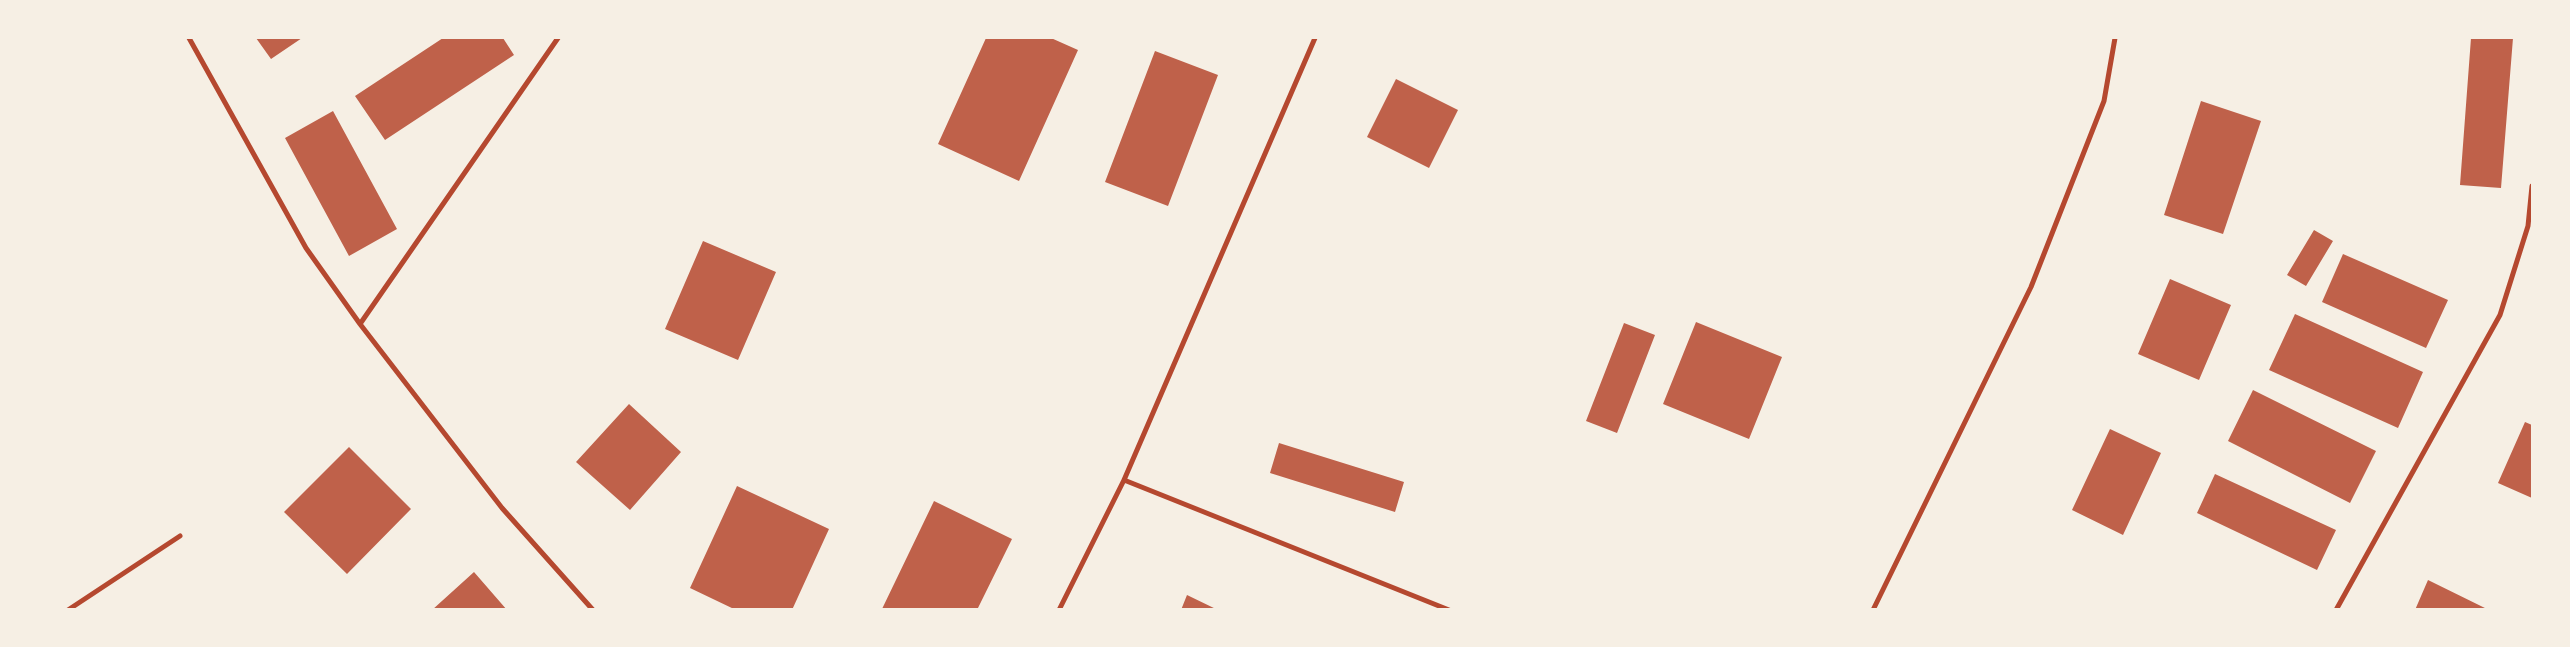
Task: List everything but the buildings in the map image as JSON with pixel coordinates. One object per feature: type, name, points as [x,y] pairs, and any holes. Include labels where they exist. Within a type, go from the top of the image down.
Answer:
[{"type":"street","points":[[189,38],[306,248],[360,324],[502,508],[593,610]]},
{"type":"street","points":[[360,324],[558,38]]},
{"type":"street","points":[[1059,610],[1124,480],[1315,38]]},
{"type":"street","points":[[1873,610],[2031,287],[2104,101],[2115,38]]},
{"type":"street","points":[[2336,610],[2500,315],[2528,226],[2532,186]]},
{"type":"street","points":[[1124,480],[1448,610]]},
{"type":"street","points":[[68,610],[180,536]]}]
